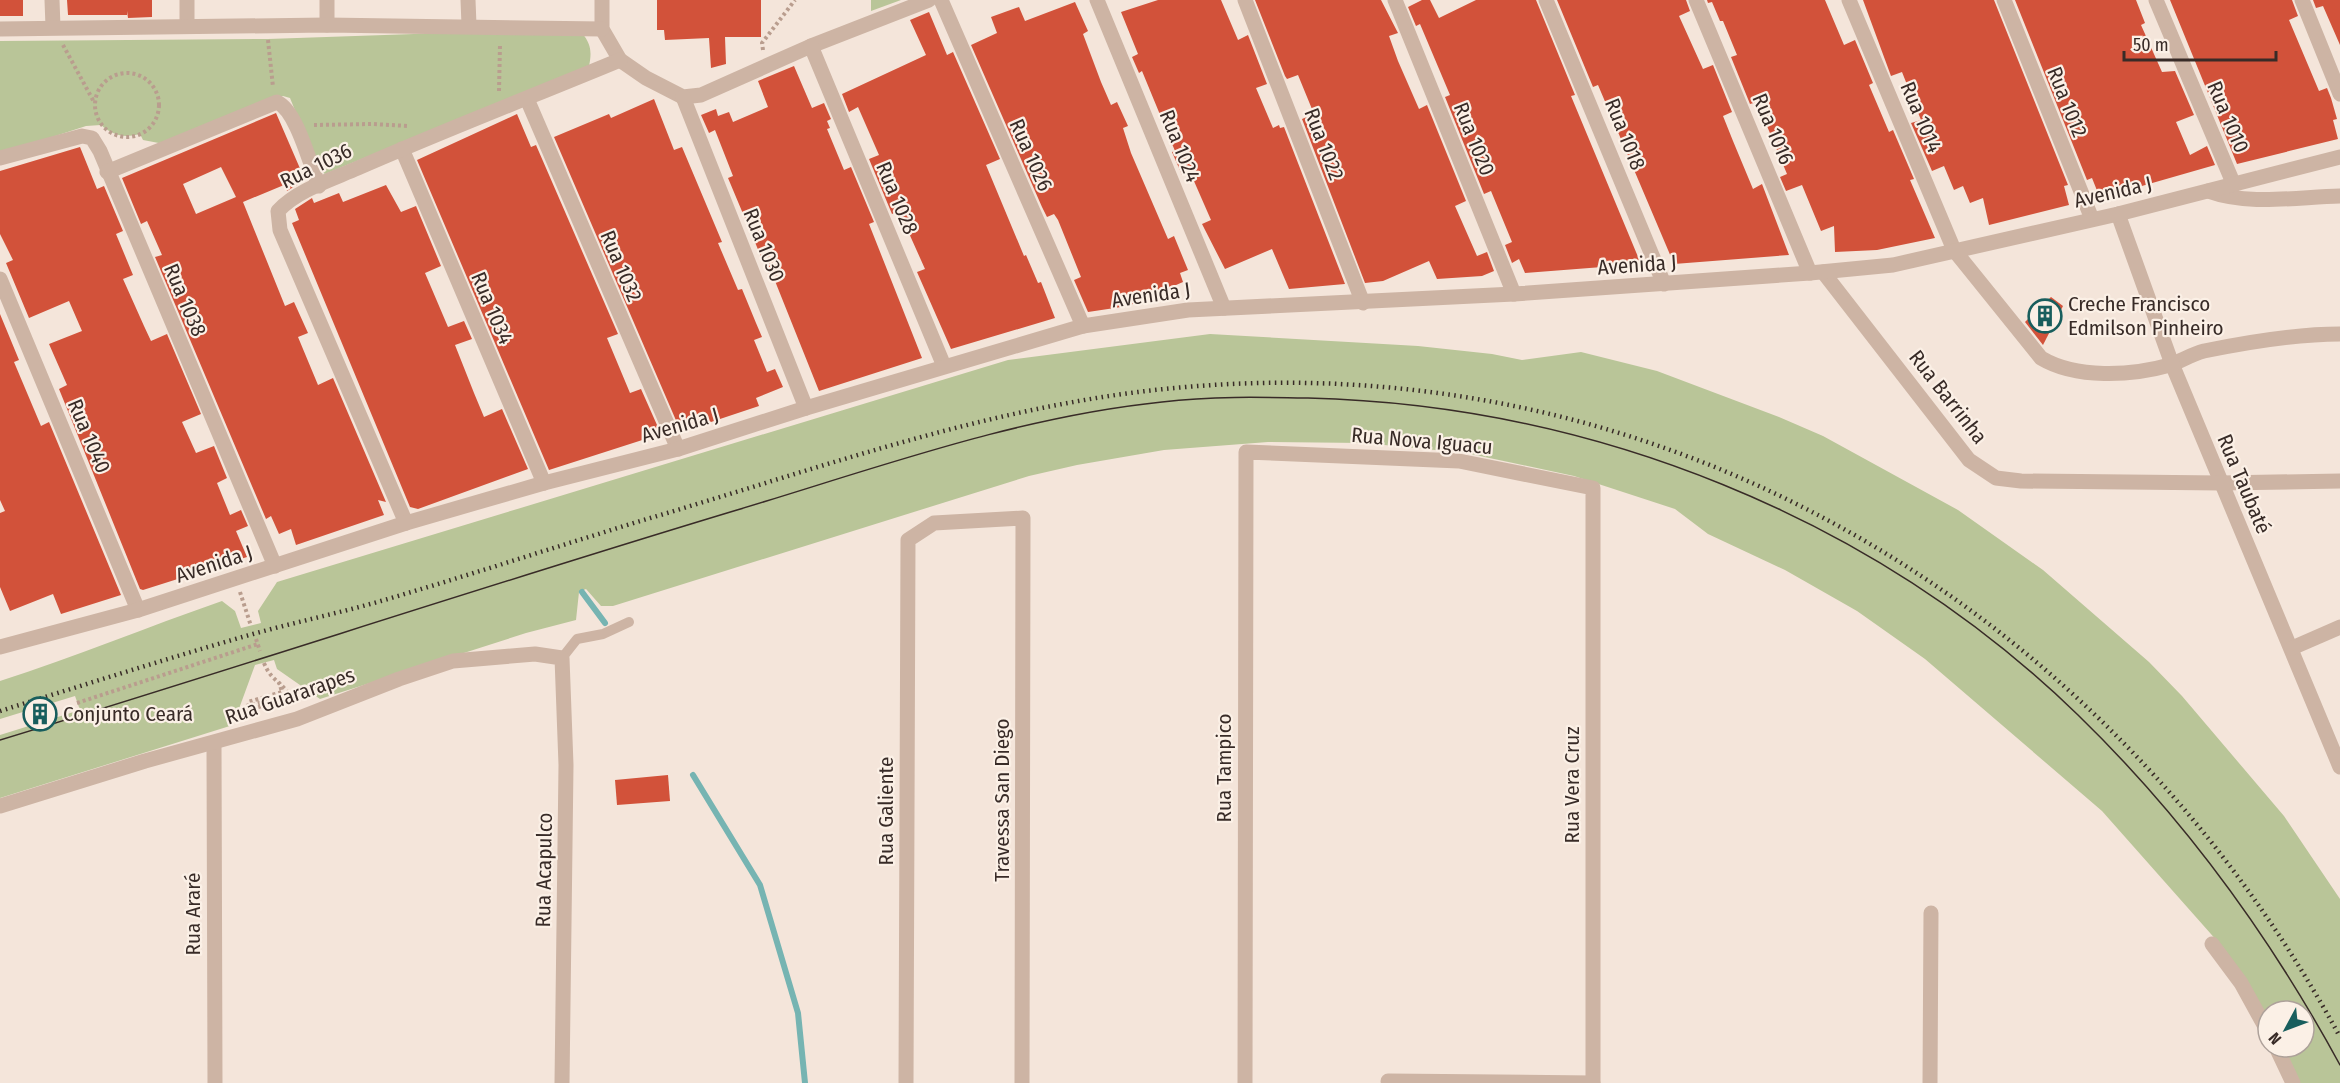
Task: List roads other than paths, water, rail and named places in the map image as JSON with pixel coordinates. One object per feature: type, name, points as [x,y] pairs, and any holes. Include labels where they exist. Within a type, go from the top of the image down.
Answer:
[{"type":"street","points":[[52,0],[52,27]]},
{"type":"street","points":[[187,0],[187,25]]},
{"type":"street","points":[[327,0],[327,25]]},
{"type":"street","points":[[468,0],[469,25]]},
{"type":"street","points":[[602,0],[602,29],[620,60],[646,78],[682,97],[701,95],[811,46],[929,0]]},
{"type":"street","name":"Rua 1026","points":[[941,0],[1083,326]]},
{"type":"street","name":"Rua 1024","points":[[1097,0],[1224,308]]},
{"type":"street","name":"Rua 1022","points":[[1245,0],[1363,303]]},
{"type":"street","name":"Rua 1020","points":[[1395,0],[1514,294]]},
{"type":"street","name":"Rua 1018","points":[[1546,0],[1664,284]]},
{"type":"street","name":"Rua 1016","points":[[1696,0],[1816,272]]},
{"type":"street","name":"Rua 1014","points":[[1849,0],[1954,250],[2041,358],[2058,368],[2136,373],[2172,364],[2201,352],[2313,334],[2340,334]]},
{"type":"street","name":"Rua 1012","points":[[2004,0],[2092,219]]},
{"type":"street","name":"Rua 1010","points":[[2156,0],[2234,185]]},
{"type":"street","points":[[2302,0],[2340,94]]},
{"type":"street","points":[[0,28],[187,25],[469,25],[602,29]]},
{"type":"street","name":"Rua 1028","points":[[811,46],[944,366]]},
{"type":"street","name":"Rua 1036","points":[[406,523],[277,219],[278,211],[284,204],[319,186],[402,148],[620,60]]},
{"type":"street","name":"Rua 1030","points":[[682,97],[806,408]]},
{"type":"street","name":"Rua 1032","points":[[527,99],[678,449]]},
{"type":"street","points":[[107,172],[277,102],[284,105],[292,116],[319,186]]},
{"type":"street","name":"Rua 1038","points":[[0,158],[82,136],[92,138],[275,566]]},
{"type":"street","name":"Rua 1034","points":[[402,148],[544,483]]},
{"type":"street","name":"Avenida J","points":[[1,646],[138,610],[406,523],[544,483],[678,449],[944,366],[1083,326],[1188,310],[1514,294],[1893,265],[2118,214],[2340,157]]},
{"type":"street","points":[[2208,191],[2246,199],[2340,196]]},
{"type":"street","name":"Rua Taubaté","points":[[2118,214],[2172,364],[2340,767]]},
{"type":"street","name":"Rua Barrinha","points":[[1816,272],[1969,460],[1996,478],[2021,481],[2221,483],[2340,481]]},
{"type":"street","name":"Rua 1040","points":[[0,279],[138,610]]},
{"type":"street","name":"Rua Nova Iguacu","points":[[1246,452],[1459,461],[1593,488]]},
{"type":"street","name":"Rua Tampico","points":[[1245,1083],[1246,452]]},
{"type":"street","name":"Rua Vera Cruz","points":[[1593,488],[1593,1083]]},
{"type":"street","name":"Travessa San Diego","points":[[908,540],[934,523],[1023,518],[1022,1083]]},
{"type":"street","name":"Rua Galiente","points":[[906,1083],[908,540]]},
{"type":"street","points":[[2292,648],[2312,637],[2340,627]]},
{"type":"street","name":"Rua Guararapes","points":[[0,806],[145,761],[297,719],[399,679],[453,662],[535,654],[562,658]]},
{"type":"street","name":"Rua Acapulco","points":[[562,658],[566,765],[562,1083]]},
{"type":"street","name":"Rua Araré","points":[[213,744],[215,1083]]},
{"type":"street","points":[[1930,1083],[1931,913]]},
{"type":"street","points":[[2212,944],[2241,983],[2256,1010]]},
{"type":"street","points":[[2282,1059],[2293,1083]]},
{"type":"street","points":[[1388,1080],[1593,1083]]},
{"type":"lane","points":[[562,658],[577,639],[603,634],[629,622]]},
{"type":"waterway","points":[[582,592],[605,623]]},
{"type":"waterway","points":[[693,775],[760,885],[798,1013],[805,1083]]},
{"type":"tram line","points":[[0,740],[894,461],[1054,419],[1108,409],[1199,399],[1308,398],[1414,405],[1519,422],[1622,449],[1723,484],[1819,529],[1911,582],[1998,645],[2078,715],[2117,754],[2189,837],[2254,924],[2313,1017],[2340,1065]]},
{"type":"railway","points":[[0,711],[221,643],[414,591],[847,458],[981,422],[1117,395],[1186,387],[1366,386],[1539,412],[1705,463],[1860,538],[2003,635],[2132,752],[2245,886],[2340,1037]]},
{"type":"place","name":"Creche Francisco Edmilson Pinheiro","points":[[2045,316]]},
{"type":"place","name":"Conjunto Ceará","points":[[40,714]]}]
